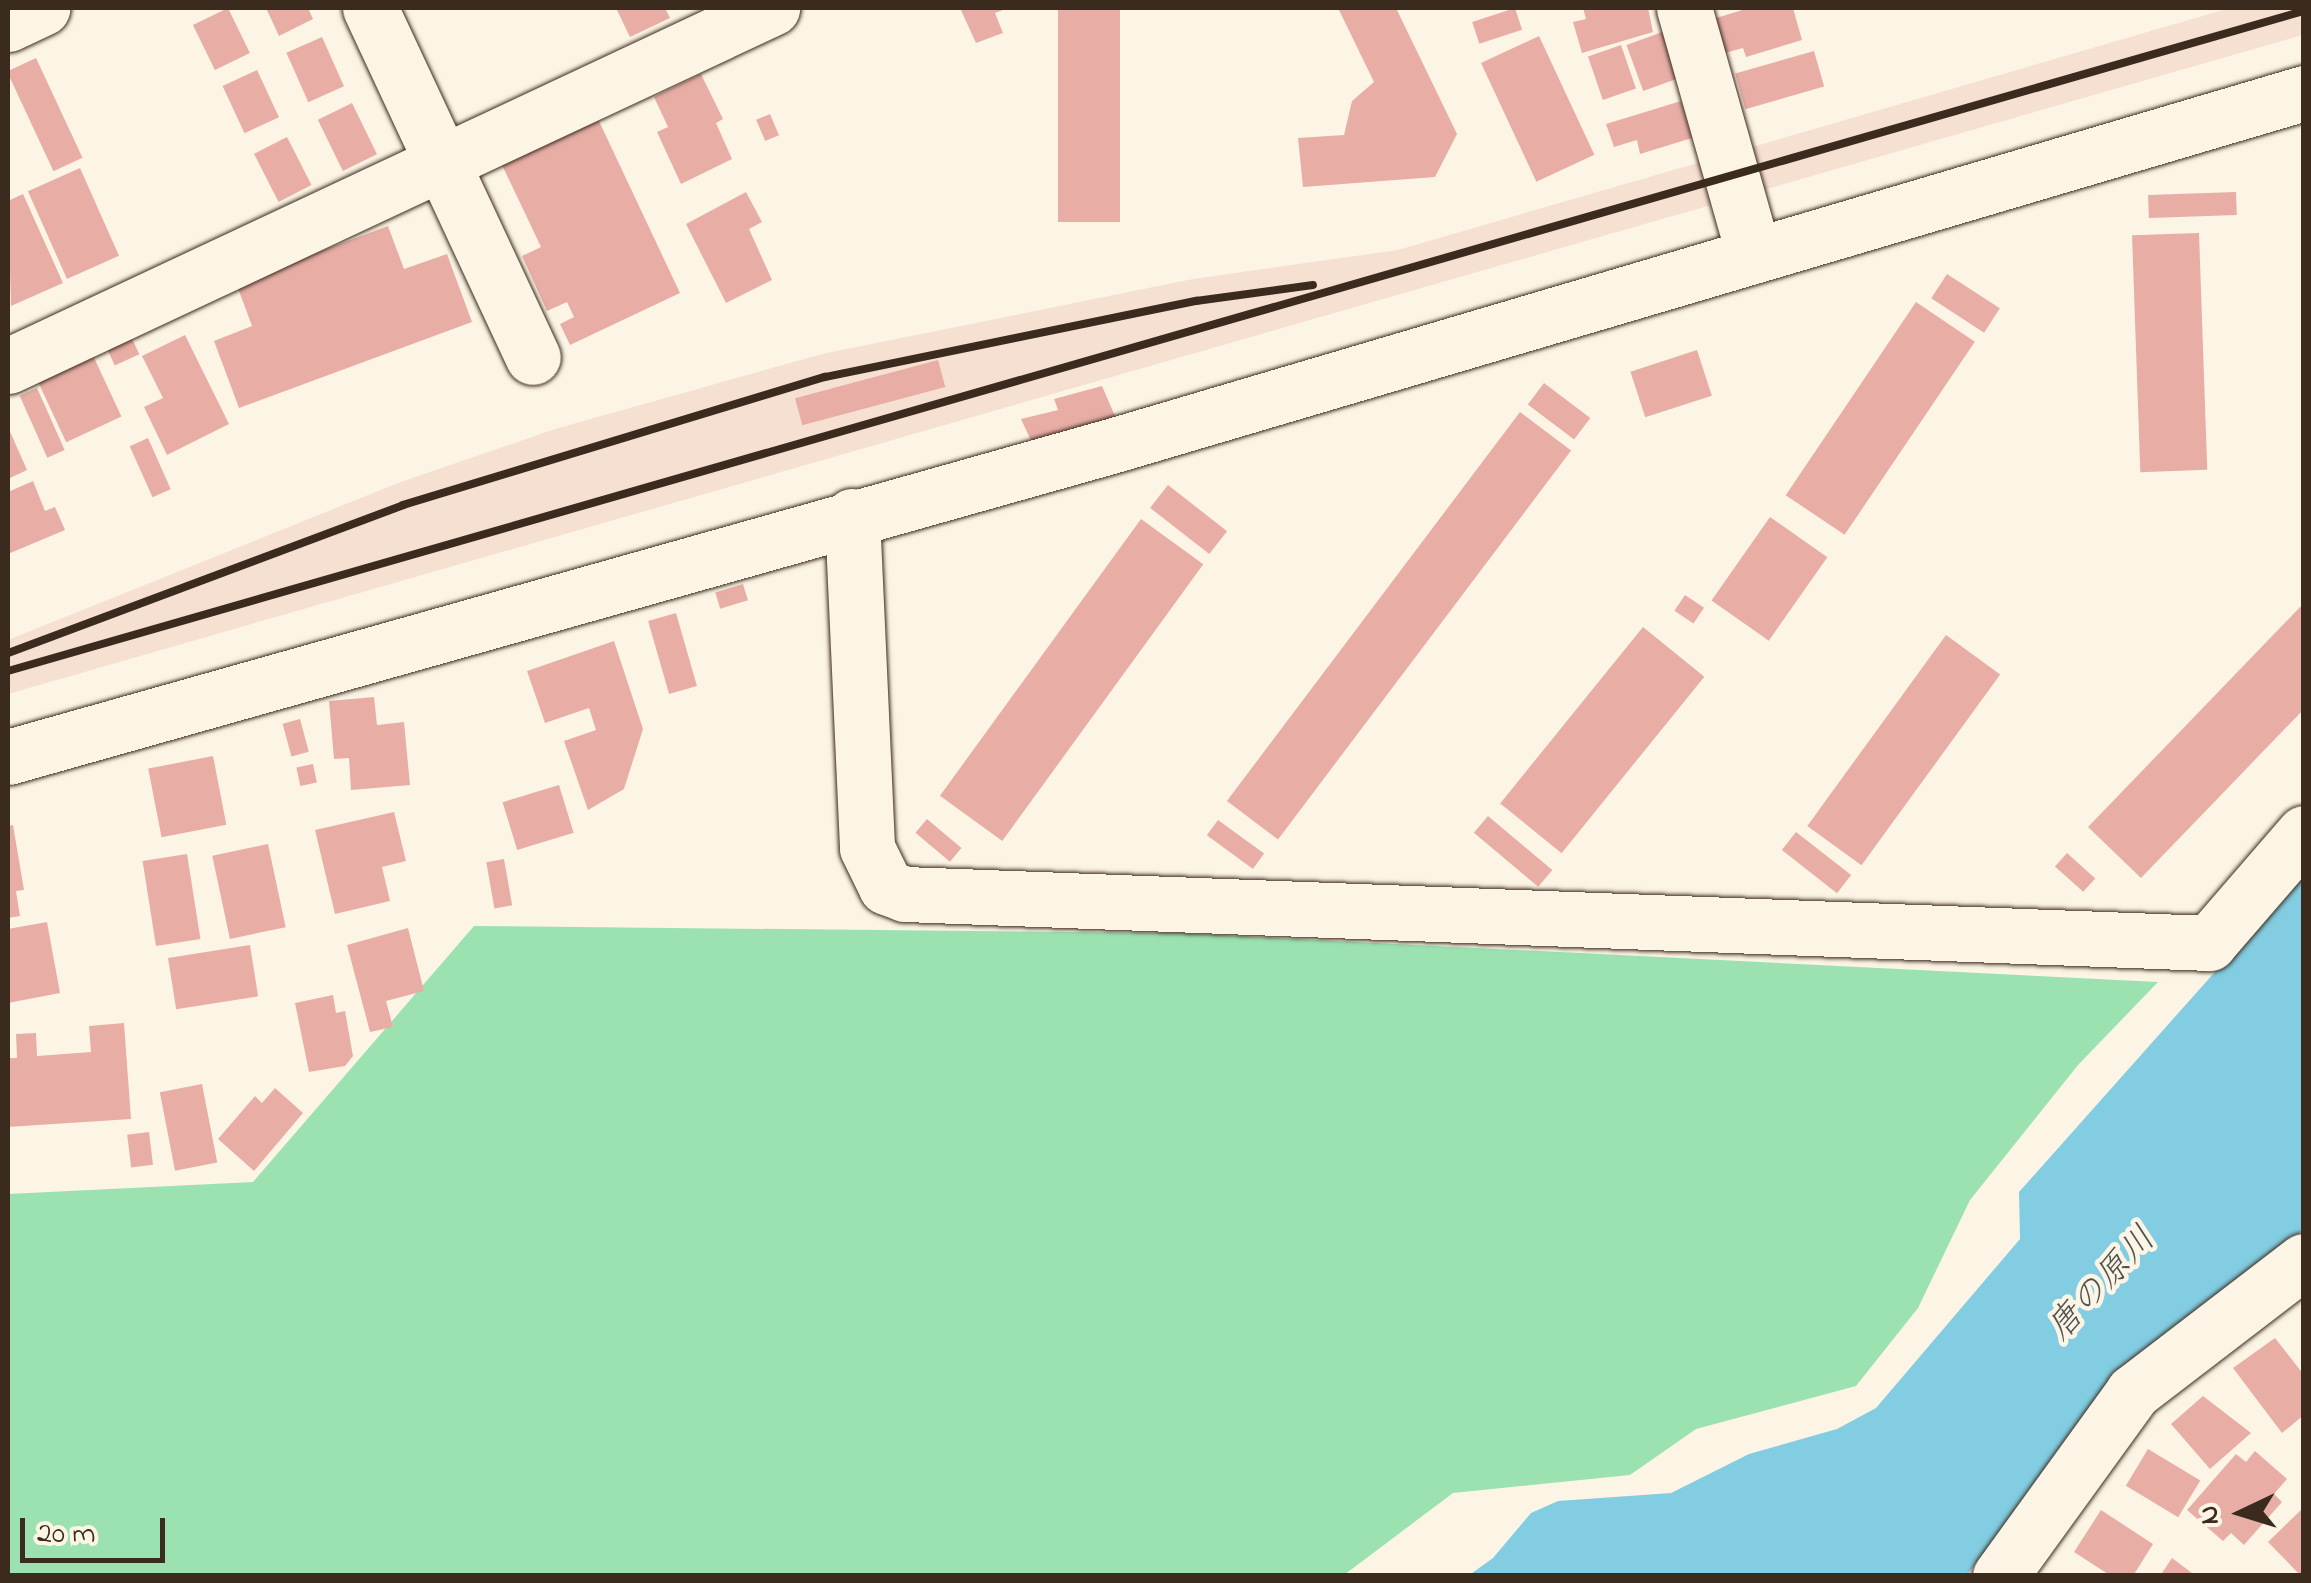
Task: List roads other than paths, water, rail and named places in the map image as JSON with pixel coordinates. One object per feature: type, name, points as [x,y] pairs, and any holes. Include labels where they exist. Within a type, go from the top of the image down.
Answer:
[{"type":"street","points":[[8,24],[42,8]]},
{"type":"street","points":[[370,8],[534,357]]},
{"type":"street","points":[[8,366],[772,8]]},
{"type":"street","points":[[1684,8],[1753,252]]},
{"type":"street","points":[[8,758],[852,516],[1121,443],[1753,252],[2304,92]]},
{"type":"street","points":[[852,516],[867,848],[886,887],[905,894],[2210,942],[2304,833]]},
{"type":"street","points":[[2000,1576],[2133,1392],[2304,1261]]},
{"type":"water","name":"唐の原川","points":[[2303,873],[2303,1230],[2117,1380],[1967,1575],[1468,1576],[1493,1558],[1531,1513],[1558,1501],[1671,1493],[1749,1454],[1837,1429],[1876,1408],[2020,1239],[2019,1192]]},
{"type":"railway","points":[[8,671],[2304,11]]},
{"type":"railway","points":[[8,653],[403,505],[825,377],[1196,301],[1313,285]]}]
